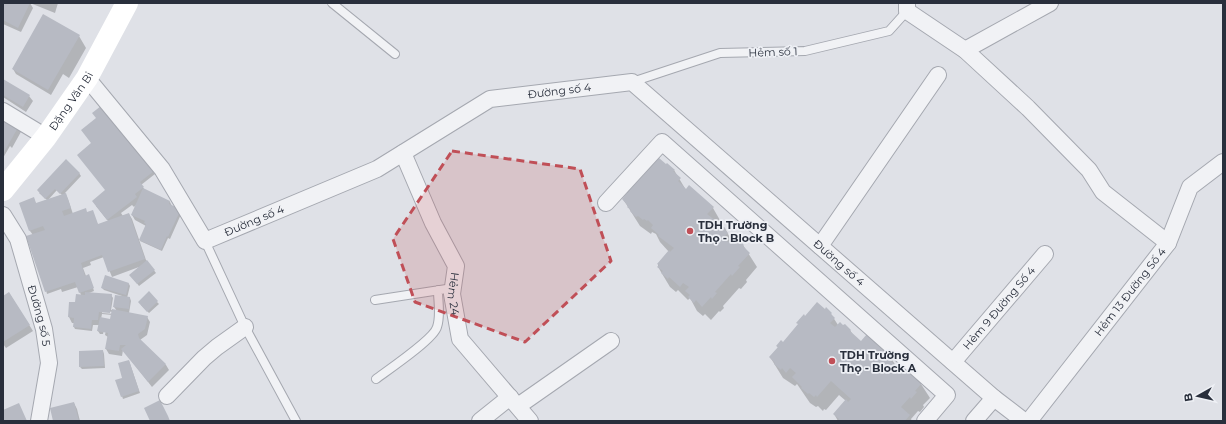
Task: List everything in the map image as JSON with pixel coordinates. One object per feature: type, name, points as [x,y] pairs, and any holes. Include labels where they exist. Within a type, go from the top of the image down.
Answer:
[{"type":"main road","name":"Đặng Văn Bi","points":[[3,190],[46,137],[87,78],[127,3]]},
{"type":"street","points":[[965,50],[1050,3]]},
{"type":"street","points":[[907,7],[965,50],[1028,108],[1089,170],[1103,192],[1168,243]]},
{"type":"street","points":[[820,246],[938,75]]},
{"type":"street","points":[[87,78],[162,169],[205,241]]},
{"type":"street","name":"Đường số 4","points":[[205,241],[377,169],[490,99],[632,82],[994,398],[1024,421]]},
{"type":"street","points":[[3,111],[46,137]]},
{"type":"street","points":[[606,202],[662,142],[947,395],[925,421]]},
{"type":"street","name":"Hẻm 24","points":[[403,153],[433,223],[456,266],[446,289],[452,294],[460,339],[530,421]]},
{"type":"street","name":"Hẻm 13 Đường Số 4","points":[[1029,421],[1168,243],[1190,187],[1223,162]]},
{"type":"street","points":[[712,185],[726,164]]},
{"type":"street","name":"Đường số 5","points":[[3,215],[18,239],[44,329],[49,363],[39,421]]},
{"type":"street","name":"Hẻm 9 Đường Số 4","points":[[953,362],[1045,254]]},
{"type":"street","points":[[167,396],[204,358],[244,327]]},
{"type":"street","points":[[480,421],[514,402],[611,342]]},
{"type":"street","points":[[974,421],[994,398]]},
{"type":"lane","points":[[332,3],[395,54]]},
{"type":"lane","name":"Hẻm số 1","points":[[632,82],[720,53],[805,51],[889,31],[907,7]]},
{"type":"lane","points":[[205,241],[244,327],[296,421]]},
{"type":"lane","points":[[375,300],[446,289],[437,328],[430,338],[376,379]]},
{"type":"highlighted area","points":[[452,151],[580,169],[611,261],[525,342],[415,302],[393,239]]},
{"type":"building","points":[[3,3],[30,3],[18,28],[3,20]]},
{"type":"building","points":[[43,14],[80,35],[48,90],[12,69]]},
{"type":"building","points":[[3,79],[30,95],[23,107],[3,95]]},
{"type":"building","points":[[101,106],[124,136],[129,132],[154,171],[140,182],[144,187],[135,194],[137,197],[107,220],[92,201],[105,190],[77,155],[91,143],[81,130],[96,118],[92,113]]},
{"type":"building","points":[[3,115],[20,124],[3,154]]},
{"type":"building","name":"TDH Trường Thọ - Block B","points":[[659,158],[675,170],[673,171],[681,178],[678,181],[686,189],[689,185],[714,207],[707,214],[725,228],[724,229],[728,233],[723,238],[728,242],[733,237],[737,241],[738,239],[750,253],[738,266],[740,267],[732,276],[731,274],[715,292],[717,293],[712,299],[711,297],[702,307],[696,300],[694,303],[688,297],[690,295],[685,291],[689,287],[683,283],[680,287],[669,277],[668,279],[661,273],[663,271],[657,267],[659,265],[657,264],[669,250],[670,252],[674,248],[658,236],[659,235],[651,228],[653,225],[648,220],[643,220],[638,216],[636,217],[622,199],[627,193],[626,191],[646,172],[645,170],[650,164],[652,165]]},
{"type":"building","points":[[66,159],[80,173],[60,194],[55,189],[45,199],[37,190]]},
{"type":"building","points":[[143,188],[170,201],[169,204],[181,209],[161,250],[139,240],[146,224],[144,223],[145,221],[131,215]]},
{"type":"building","points":[[66,193],[71,208],[62,211],[64,216],[86,208],[87,212],[93,210],[98,224],[129,213],[145,259],[108,272],[102,255],[81,263],[85,276],[89,274],[94,288],[79,293],[75,282],[45,292],[26,236],[45,230],[43,226],[29,231],[19,203],[34,197],[36,203]]},
{"type":"building","points":[[147,260],[155,270],[137,284],[129,275]]},
{"type":"building","points":[[105,275],[129,283],[126,295],[101,288]]},
{"type":"building","points":[[149,291],[158,301],[147,312],[138,302]]},
{"type":"building","points":[[9,292],[30,325],[3,342],[3,296]]},
{"type":"building","points":[[85,292],[112,294],[110,313],[99,312],[98,320],[92,320],[91,329],[73,327],[74,318],[68,317],[69,302],[75,302],[76,294],[85,295]]},
{"type":"building","points":[[115,295],[130,297],[129,309],[113,307]]},
{"type":"building","name":"TDH Trường Thọ - Block A","points":[[817,302],[825,309],[826,307],[832,313],[831,314],[835,318],[830,323],[835,327],[840,322],[843,325],[845,324],[861,341],[867,334],[891,356],[888,359],[897,367],[900,363],[922,383],[915,391],[917,392],[911,399],[910,397],[901,407],[910,415],[905,421],[838,421],[839,419],[833,414],[846,399],[848,402],[851,399],[831,381],[817,397],[816,395],[814,397],[801,388],[802,387],[792,377],[796,373],[790,368],[786,373],[782,368],[781,370],[774,364],[775,363],[769,357],[778,347],[776,346],[781,340],[783,342],[798,324],[796,323],[804,314],[805,316]]},
{"type":"building","points":[[112,309],[148,316],[145,329],[138,334],[139,338],[166,364],[148,382],[121,349],[126,345],[120,345],[119,351],[105,349],[108,333],[97,331],[100,317],[110,319]]},
{"type":"building","points":[[103,350],[104,366],[79,367],[79,351]]},
{"type":"building","points":[[129,360],[139,391],[121,397],[115,380],[122,378],[118,363]]},
{"type":"building","points":[[160,400],[170,421],[150,421],[144,408]]},
{"type":"building","points":[[74,402],[79,421],[53,421],[50,408]]},
{"type":"building","points":[[19,403],[27,421],[3,421],[3,410]]},
{"type":"place","name":"TDH Trường Thọ - Block B","points":[[690,231]]},
{"type":"place","name":"TDH Trường Thọ - Block A","points":[[832,361]]}]
